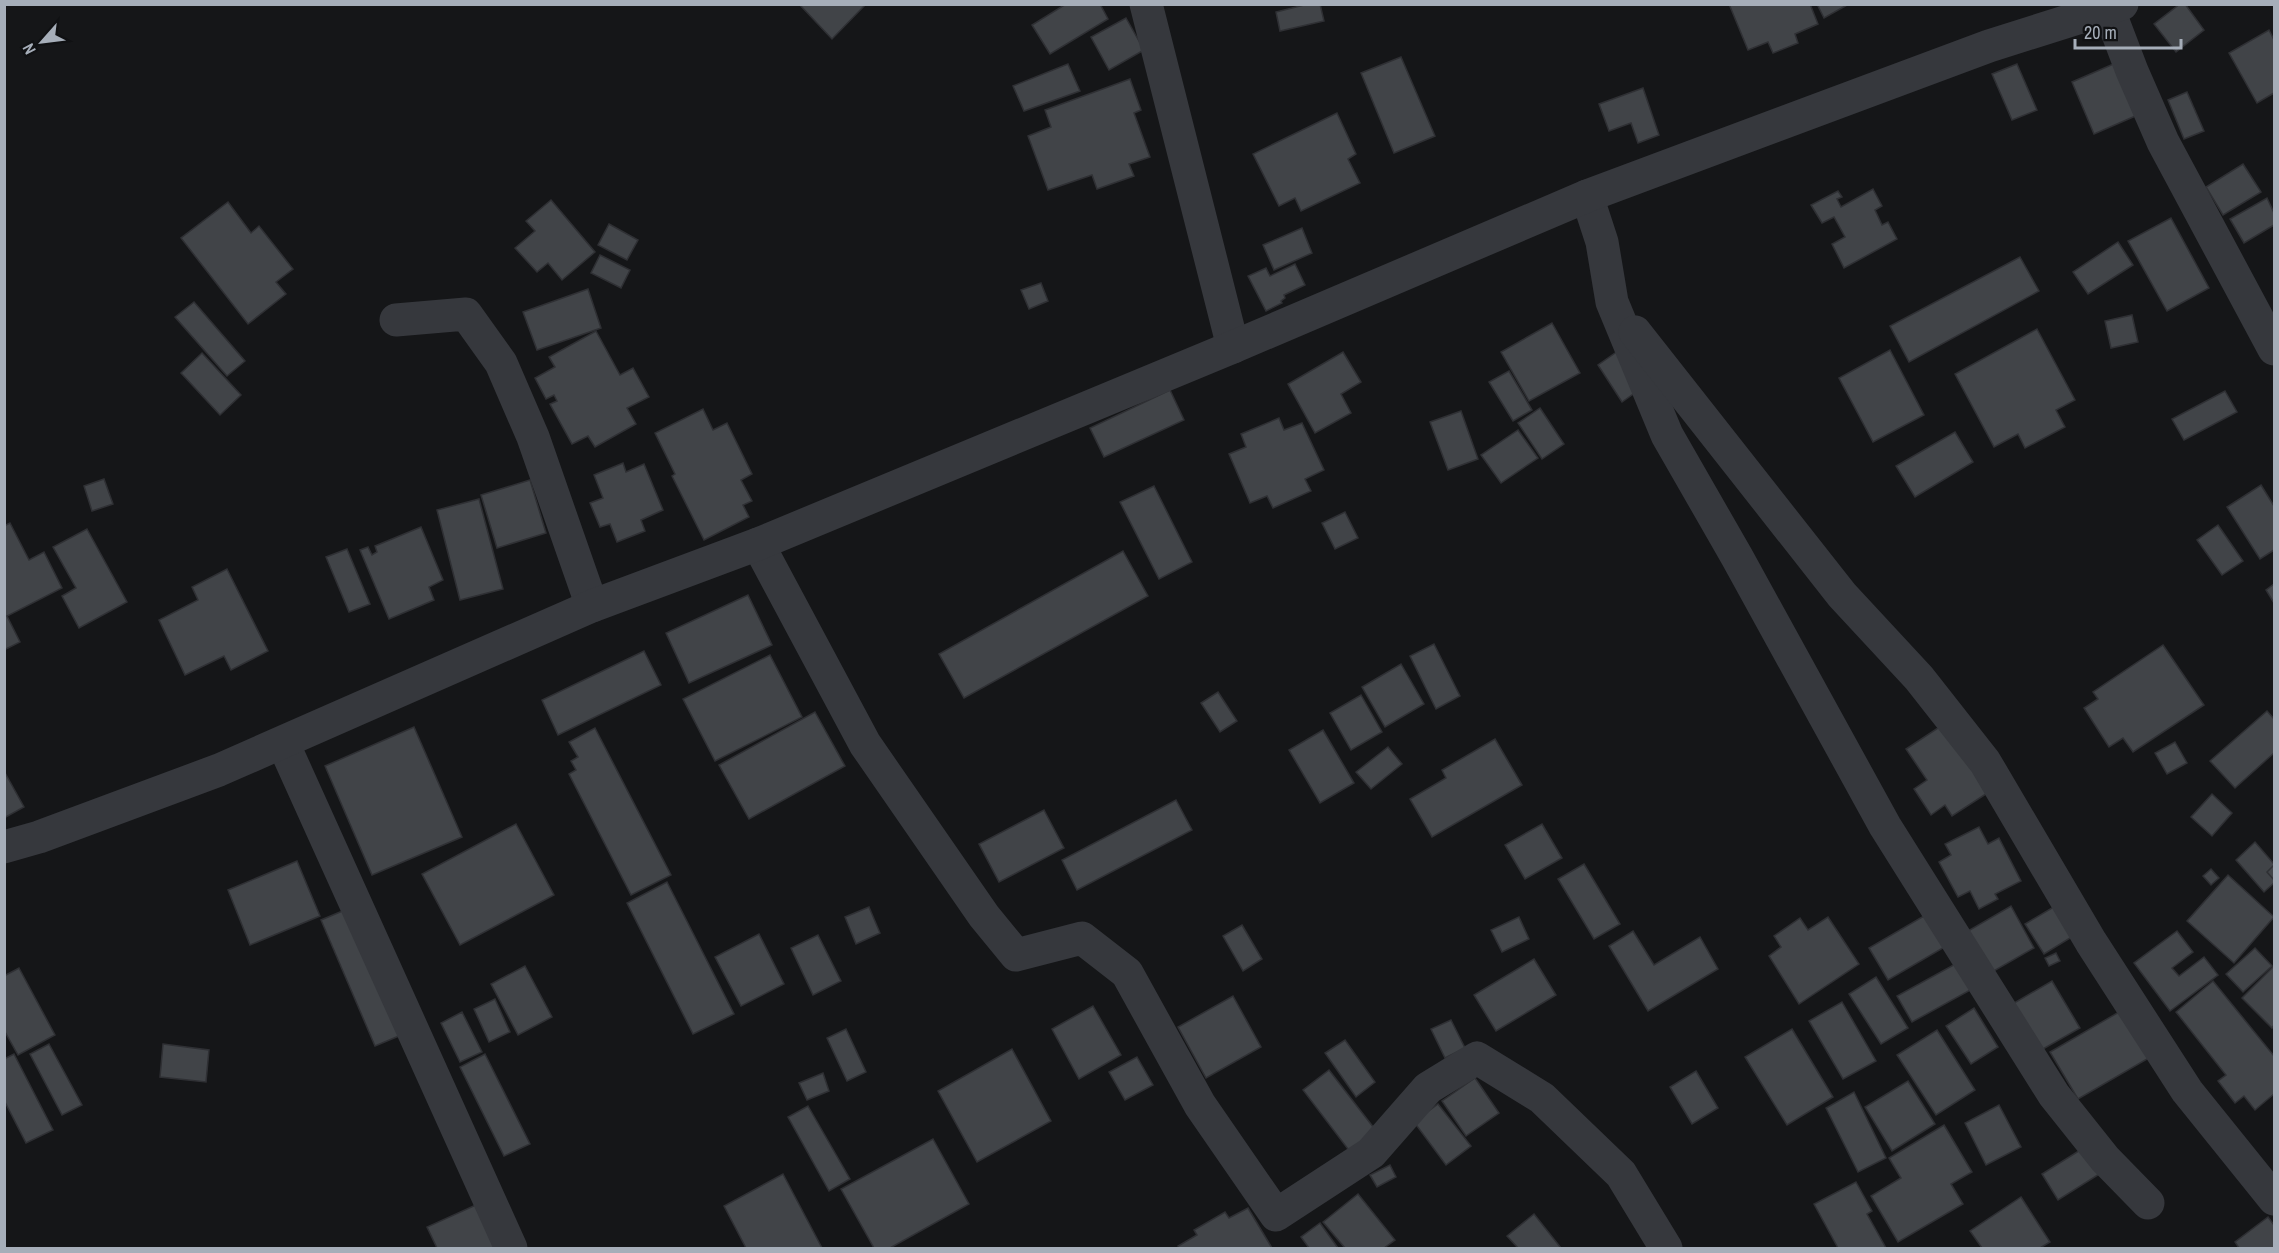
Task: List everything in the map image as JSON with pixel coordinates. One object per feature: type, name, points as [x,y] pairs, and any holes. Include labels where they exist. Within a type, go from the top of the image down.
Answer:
[{"type":"street","points":[[1146,4],[1233,347]]},
{"type":"street","points":[[4,847],[39,837],[219,770],[591,606],[758,544],[1233,347],[1587,196],[1989,46],[2115,6],[2132,71],[2163,142],[2274,349]]},
{"type":"street","points":[[1587,196],[1602,242],[1612,302],[1666,435],[1737,557],[1885,826],[2054,1095],[2105,1159],[2148,1203]]},
{"type":"street","points":[[1612,302],[1842,595],[1919,678],[1985,762],[2091,942],[2187,1091],[2274,1199]]},
{"type":"street","points":[[396,321],[466,314],[501,363],[533,437],[591,606]]},
{"type":"street","points":[[758,544],[865,744],[984,916],[1016,955],[1082,938],[1127,973],[1200,1105],[1276,1215],[1371,1153],[1428,1088],[1477,1058],[1542,1098],[1620,1174],[1666,1248]]},
{"type":"street","points":[[283,743],[512,1248]]},
{"type":"building","points":[[799,4],[866,4],[832,39]]},
{"type":"building","points":[[1066,4],[1100,4],[1108,19],[1050,54],[1032,25]]},
{"type":"building","points":[[1308,4],[1320,4],[1324,21],[1280,31],[1276,12]]},
{"type":"building","points":[[1729,4],[1810,4],[1818,24],[1795,34],[1798,43],[1773,53],[1768,42],[1748,50]]},
{"type":"building","points":[[1817,4],[1849,4],[1824,18]]},
{"type":"building","points":[[2180,4],[2185,4],[2204,30],[2176,52],[2154,24]]},
{"type":"building","points":[[1126,18],[1144,50],[1109,70],[1091,37]]},
{"type":"building","points":[[2269,30],[2274,40],[2274,93],[2257,103],[2229,53]]},
{"type":"building","points":[[1401,57],[1435,136],[1394,153],[1361,73]]},
{"type":"building","points":[[2118,62],[2140,114],[2094,134],[2072,82]]},
{"type":"building","points":[[1068,64],[1080,91],[1024,111],[1013,86]]},
{"type":"building","points":[[2017,64],[2037,110],[2012,120],[1992,74]]},
{"type":"building","points":[[1130,79],[1141,110],[1134,113],[1150,157],[1129,164],[1134,176],[1097,189],[1092,175],[1048,190],[1028,136],[1051,127],[1045,110]]},
{"type":"building","points":[[1643,88],[1659,135],[1638,143],[1631,123],[1609,131],[1599,104]]},
{"type":"building","points":[[2187,92],[2204,131],[2184,139],[2168,100]]},
{"type":"building","points":[[1337,113],[1356,154],[1348,159],[1360,183],[1301,211],[1295,198],[1279,206],[1253,154]]},
{"type":"building","points":[[2243,164],[2261,192],[2223,215],[2206,187]]},
{"type":"building","points":[[1873,189],[1882,206],[1875,210],[1882,225],[1888,222],[1897,239],[1844,268],[1832,244],[1845,237],[1834,217],[1822,223],[1811,205],[1838,191],[1842,197],[1837,199],[1841,207]]},
{"type":"building","points":[[2267,198],[2274,213],[2274,225],[2244,243],[2230,219]]},
{"type":"building","points":[[551,200],[595,252],[562,280],[548,263],[537,272],[515,248],[535,231],[526,221]]},
{"type":"building","points":[[228,202],[251,233],[259,226],[293,269],[276,282],[286,294],[248,324],[181,238]]},
{"type":"building","points":[[2171,218],[2209,288],[2167,311],[2128,241]]},
{"type":"building","points":[[609,224],[638,240],[627,260],[598,245]]},
{"type":"building","points":[[1302,228],[1312,253],[1274,270],[1263,245]]},
{"type":"building","points":[[2118,242],[2133,265],[2088,294],[2073,272]]},
{"type":"building","points":[[600,255],[630,270],[621,288],[591,273]]},
{"type":"building","points":[[2020,257],[2039,291],[1909,362],[1890,326]]},
{"type":"building","points":[[1295,264],[1305,285],[1284,295],[1282,303],[1266,311],[1248,276],[1266,268],[1270,276]]},
{"type":"building","points":[[1041,283],[1048,301],[1029,309],[1021,290]]},
{"type":"building","points":[[588,289],[601,328],[537,350],[523,312]]},
{"type":"building","points":[[194,302],[245,361],[227,376],[175,317]]},
{"type":"building","points":[[2132,315],[2138,342],[2111,348],[2105,321]]},
{"type":"building","points":[[1552,323],[1580,373],[1529,401],[1501,352]]},
{"type":"building","points":[[2037,329],[2075,400],[2056,410],[2065,427],[2025,448],[2018,434],[1994,447],[1955,374]]},
{"type":"building","points":[[596,331],[620,375],[633,368],[649,397],[627,408],[636,424],[595,447],[588,436],[572,444],[550,404],[557,401],[554,395],[546,399],[535,378],[555,367],[549,357]]},
{"type":"building","points":[[1890,350],[1924,415],[1873,442],[1839,378]]},
{"type":"building","points":[[1618,351],[1643,387],[1622,402],[1598,365]]},
{"type":"building","points":[[1343,352],[1361,382],[1341,394],[1351,413],[1315,433],[1288,384]]},
{"type":"building","points":[[202,353],[241,395],[220,415],[181,373]]},
{"type":"building","points":[[1509,371],[1532,410],[1513,421],[1489,382]]},
{"type":"building","points":[[1170,390],[1184,420],[1104,457],[1090,428]]},
{"type":"building","points":[[2225,391],[2237,412],[2184,440],[2172,419]]},
{"type":"building","points":[[1540,408],[1564,444],[1542,459],[1518,423]]},
{"type":"building","points":[[703,409],[713,430],[727,423],[752,474],[741,480],[752,501],[743,505],[749,517],[704,540],[672,476],[675,474],[655,433]]},
{"type":"building","points":[[1461,411],[1478,459],[1448,470],[1430,422]]},
{"type":"building","points":[[1279,418],[1284,430],[1302,423],[1324,470],[1305,479],[1311,491],[1273,508],[1267,496],[1250,503],[1229,454],[1246,447],[1241,434]]},
{"type":"building","points":[[1518,430],[1538,458],[1501,483],[1481,455]]},
{"type":"building","points":[[1955,432],[1973,462],[1915,497],[1896,466]]},
{"type":"building","points":[[623,463],[626,472],[644,464],[663,510],[641,520],[645,531],[617,542],[610,524],[600,527],[590,503],[603,498],[594,475]]},
{"type":"building","points":[[104,479],[113,504],[92,511],[84,486]]},
{"type":"building","points":[[530,480],[546,533],[497,548],[481,495]]},
{"type":"building","points":[[2261,485],[2274,506],[2274,550],[2260,559],[2227,507]]},
{"type":"building","points":[[1154,486],[1192,562],[1159,579],[1120,502]]},
{"type":"building","points":[[479,499],[503,589],[460,600],[437,510]]},
{"type":"building","points":[[1345,512],[1358,538],[1335,549],[1322,523]]},
{"type":"building","points":[[10,523],[29,560],[44,552],[62,588],[7,616],[20,642],[4,650],[4,526]]},
{"type":"building","points":[[2218,525],[2243,561],[2222,575],[2197,540]]},
{"type":"building","points":[[421,527],[443,580],[429,587],[434,600],[389,619],[360,550],[368,547],[372,555],[377,552],[375,546]]},
{"type":"building","points":[[87,529],[127,602],[79,628],[62,596],[76,588],[53,547]]},
{"type":"building","points":[[347,549],[370,604],[349,612],[326,557]]},
{"type":"building","points":[[1123,551],[1148,596],[964,698],[939,654]]},
{"type":"building","points":[[227,569],[268,651],[231,670],[224,656],[185,675],[159,620],[198,600],[192,587]]},
{"type":"building","points":[[2274,584],[2274,603],[2266,590]]},
{"type":"building","points":[[748,595],[772,645],[689,683],[666,633]]},
{"type":"building","points":[[1434,644],[1460,696],[1436,709],[1410,656]]},
{"type":"building","points":[[2163,645],[2204,705],[2133,752],[2123,738],[2109,747],[2084,708],[2098,699],[2093,692]]},
{"type":"building","points":[[644,651],[661,685],[558,735],[542,700]]},
{"type":"building","points":[[770,655],[802,717],[715,761],[683,699]]},
{"type":"building","points":[[1401,664],[1424,704],[1385,727],[1362,687]]},
{"type":"building","points":[[1218,692],[1237,721],[1220,732],[1201,703]]},
{"type":"building","points":[[1361,695],[1382,732],[1351,750],[1330,713]]},
{"type":"building","points":[[2267,711],[2274,719],[2274,753],[2235,788],[2210,761]]},
{"type":"building","points":[[815,712],[845,766],[749,819],[719,765]]},
{"type":"building","points":[[1944,724],[1989,792],[1952,816],[1945,805],[1931,815],[1914,789],[1927,780],[1906,749]]},
{"type":"building","points":[[414,727],[462,837],[372,875],[325,766]]},
{"type":"building","points":[[595,728],[671,875],[631,895],[569,774],[576,770],[571,761],[578,757],[569,742]]},
{"type":"building","points":[[1323,730],[1354,783],[1320,803],[1289,750]]},
{"type":"building","points":[[1495,739],[1522,785],[1432,837],[1410,799],[1446,778],[1442,770]]},
{"type":"building","points":[[2175,742],[2187,763],[2167,774],[2155,753]]},
{"type":"building","points":[[1388,747],[1402,764],[1371,789],[1356,772]]},
{"type":"building","points":[[4,771],[24,807],[4,818]]},
{"type":"building","points":[[2212,794],[2232,813],[2212,836],[2191,817]]},
{"type":"building","points":[[1176,800],[1192,830],[1077,890],[1062,860]]},
{"type":"building","points":[[1044,810],[1064,848],[999,882],[979,844]]},
{"type":"building","points":[[516,824],[554,895],[460,945],[422,874]]},
{"type":"building","points":[[1542,824],[1562,858],[1525,879],[1505,845]]},
{"type":"building","points":[[1979,827],[1988,844],[1999,838],[2021,881],[1995,894],[1998,899],[1979,909],[1970,891],[1958,897],[1939,862],[1951,855],[1945,844]]},
{"type":"building","points":[[2255,842],[2274,864],[2274,883],[2264,892],[2236,860]]},
{"type":"building","points":[[297,861],[320,916],[250,945],[228,890]]},
{"type":"building","points":[[1584,864],[1620,924],[1594,939],[1558,879]]},
{"type":"building","points":[[2274,865],[2274,880],[2267,872]]},
{"type":"building","points":[[2211,869],[2219,878],[2211,885],[2203,876]]},
{"type":"building","points":[[2228,875],[2274,917],[2234,963],[2187,921]]},
{"type":"building","points":[[667,882],[734,1014],[693,1034],[627,903]]},
{"type":"building","points":[[2057,905],[2075,935],[2044,954],[2025,924]]},
{"type":"building","points":[[2011,906],[2034,948],[1992,972],[1968,931]]},
{"type":"building","points":[[352,907],[406,1033],[375,1046],[321,920]]},
{"type":"building","points":[[869,907],[880,933],[856,944],[845,917]]},
{"type":"building","points":[[1929,913],[1948,945],[1888,980],[1869,948]]},
{"type":"building","points":[[1519,917],[1529,939],[1502,952],[1491,930]]},
{"type":"building","points":[[1828,917],[1859,964],[1799,1004],[1769,956],[1781,947],[1774,936],[1800,918],[1808,930]]},
{"type":"building","points":[[1242,925],[1262,959],[1243,971],[1223,936]]},
{"type":"building","points":[[1633,931],[1654,965],[1700,937],[1718,969],[1648,1011],[1609,946]]},
{"type":"building","points":[[2177,931],[2193,952],[2172,968],[2179,976],[2204,957],[2218,975],[2170,1011],[2134,963]]},
{"type":"building","points":[[759,934],[784,984],[741,1006],[715,957]]},
{"type":"building","points":[[818,935],[841,981],[813,995],[791,948]]},
{"type":"building","points":[[2255,948],[2272,966],[2243,992],[2226,974]]},
{"type":"building","points":[[2056,953],[2060,961],[2049,966],[2045,958]]},
{"type":"building","points":[[1534,959],[1556,995],[1496,1031],[1474,995]]},
{"type":"building","points":[[1959,962],[1974,988],[1912,1022],[1897,996]]},
{"type":"building","points":[[525,966],[552,1017],[518,1035],[491,984]]},
{"type":"building","points":[[2274,966],[2274,1025],[2272,1028],[2242,998]]},
{"type":"building","points":[[19,968],[55,1035],[18,1055],[4,1030],[4,976]]},
{"type":"building","points":[[1876,977],[1908,1028],[1881,1044],[1849,994]]},
{"type":"building","points":[[2052,981],[2080,1028],[2036,1053],[2009,1006]]},
{"type":"building","points":[[2213,981],[2274,1056],[2274,1094],[2255,1110],[2244,1096],[2235,1103],[2218,1081],[2226,1075],[2176,1012]]},
{"type":"building","points":[[1233,996],[1261,1047],[1206,1078],[1178,1027]]},
{"type":"building","points":[[495,999],[510,1032],[489,1042],[474,1009]]},
{"type":"building","points":[[1842,1002],[1876,1061],[1843,1079],[1809,1021]]},
{"type":"building","points":[[1093,1006],[1121,1055],[1079,1079],[1052,1029]]},
{"type":"building","points":[[1974,1008],[1998,1047],[1971,1064],[1946,1026]]},
{"type":"building","points":[[2126,1008],[2154,1055],[2078,1099],[2050,1052]]},
{"type":"building","points":[[462,1012],[482,1052],[460,1062],[441,1023]]},
{"type":"building","points":[[1451,1020],[1465,1048],[1445,1058],[1431,1029]]},
{"type":"building","points":[[846,1029],[866,1072],[847,1081],[827,1038]]},
{"type":"building","points":[[1792,1029],[1833,1097],[1787,1125],[1745,1057]]},
{"type":"building","points":[[1937,1030],[1975,1090],[1936,1115],[1897,1055]]},
{"type":"building","points":[[1345,1040],[1375,1082],[1356,1097],[1325,1053]]},
{"type":"building","points":[[49,1044],[82,1105],[62,1115],[30,1054]]},
{"type":"building","points":[[163,1044],[209,1050],[206,1082],[160,1077]]},
{"type":"building","points":[[1012,1049],[1051,1121],[977,1162],[938,1091]]},
{"type":"building","points":[[14,1054],[53,1130],[26,1143],[4,1100],[4,1059]]},
{"type":"building","points":[[485,1054],[530,1144],[504,1156],[460,1067]]},
{"type":"building","points":[[1137,1057],[1153,1085],[1125,1100],[1109,1072]]},
{"type":"building","points":[[1329,1070],[1377,1132],[1351,1153],[1303,1090]]},
{"type":"building","points":[[1696,1071],[1718,1108],[1692,1124],[1670,1087]]},
{"type":"building","points":[[823,1073],[829,1091],[807,1100],[799,1083]]},
{"type":"building","points":[[1475,1078],[1499,1113],[1466,1136],[1442,1101]]},
{"type":"building","points":[[1908,1081],[1935,1124],[1892,1151],[1865,1107]]},
{"type":"building","points":[[1854,1092],[1886,1158],[1858,1172],[1826,1108]]},
{"type":"building","points":[[1438,1104],[1471,1146],[1446,1165],[1414,1122]]},
{"type":"building","points":[[1999,1105],[2021,1147],[1986,1165],[1965,1123]]},
{"type":"building","points":[[808,1106],[850,1179],[829,1191],[788,1117]]},
{"type":"building","points":[[1944,1125],[1972,1172],[1951,1184],[1963,1204],[1898,1242],[1871,1196],[1901,1178],[1889,1158]]},
{"type":"building","points":[[933,1139],[969,1204],[890,1248],[874,1248],[841,1189]]},
{"type":"building","points":[[2085,1147],[2101,1173],[2058,1200],[2042,1174]]},
{"type":"building","points":[[1390,1165],[1396,1177],[1377,1187],[1370,1175]]},
{"type":"building","points":[[783,1174],[822,1248],[746,1248],[724,1206]]},
{"type":"building","points":[[1856,1182],[1872,1211],[1867,1214],[1886,1248],[1838,1248],[1814,1204]]},
{"type":"building","points":[[1358,1194],[1395,1240],[1384,1248],[1345,1248],[1323,1222]]},
{"type":"building","points":[[2021,1197],[2050,1242],[2040,1248],[1982,1248],[1970,1231]]},
{"type":"building","points":[[478,1204],[497,1248],[437,1248],[427,1227]]},
{"type":"building","points":[[1248,1208],[1272,1248],[1179,1248],[1178,1246],[1197,1235],[1194,1230],[1225,1212],[1229,1218]]},
{"type":"building","points":[[1534,1214],[1561,1248],[1518,1248],[1507,1236]]},
{"type":"building","points":[[2268,1217],[2274,1225],[2274,1248],[2239,1248],[2235,1242]]},
{"type":"building","points":[[1320,1223],[1338,1248],[1309,1248],[1301,1237]]}]
